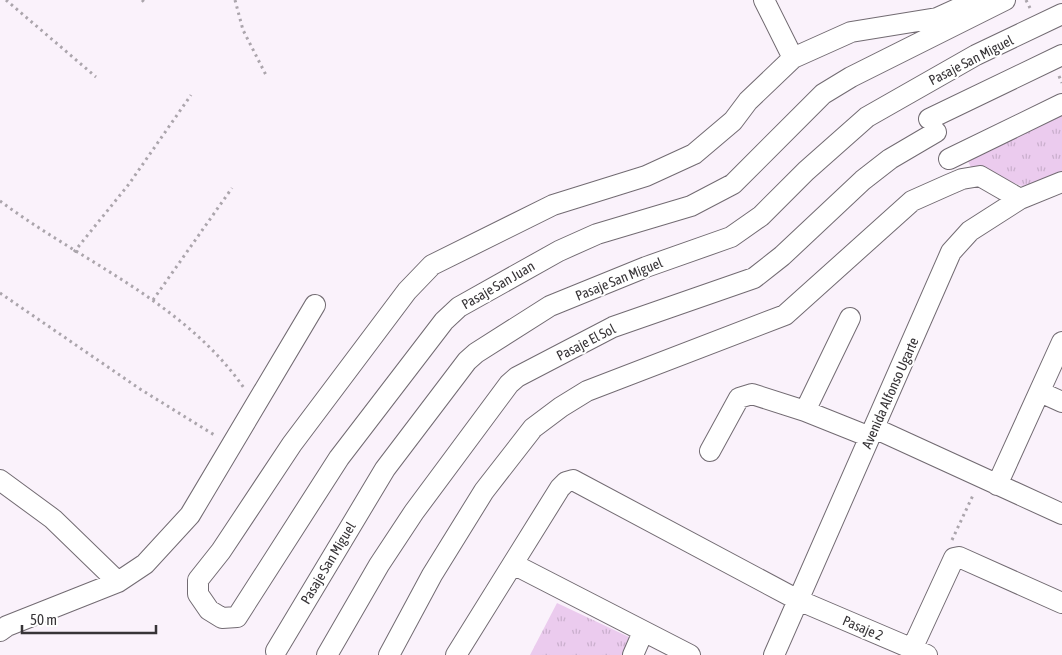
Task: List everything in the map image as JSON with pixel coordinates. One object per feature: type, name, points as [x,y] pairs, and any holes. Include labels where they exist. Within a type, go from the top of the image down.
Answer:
[{"type":"street","points":[[764,0],[793,58],[851,32],[937,18],[968,2],[977,0]]},
{"type":"street","name":"Pasaje San Juan","points":[[793,58],[748,101],[733,121],[694,154],[646,176],[552,205],[432,265],[419,276],[292,444],[221,551],[198,580],[198,594],[209,610],[222,618],[237,617],[339,458],[444,321],[459,307],[559,251],[597,234],[691,206],[733,184],[823,94],[887,59],[1005,0]]},
{"type":"street","name":"Pasaje San Miguel","points":[[276,651],[385,469],[476,352],[550,306],[646,267],[731,237],[761,216],[806,170],[867,117],[976,55],[1062,14]]},
{"type":"street","name":"Pasaje El Sol","points":[[327,655],[384,558],[509,384],[517,377],[613,327],[754,278],[782,256],[876,169],[933,125],[1062,56]]},
{"type":"street","points":[[949,159],[1062,104]]},
{"type":"street","points":[[389,655],[432,575],[484,491],[533,428],[561,407],[587,391],[785,315],[912,201],[948,184],[980,176],[1020,200]]},
{"type":"street","name":"Avenida Alfonso Ugarte","points":[[774,655],[952,252],[970,231],[1020,200],[1062,182]]},
{"type":"street","points":[[0,631],[7,626],[118,582],[145,564],[190,515],[315,305]]},
{"type":"street","points":[[805,411],[850,318]]},
{"type":"street","points":[[989,481],[1040,392],[1062,342]]},
{"type":"street","points":[[1040,392],[1062,402]]},
{"type":"street","points":[[710,451],[739,398],[746,394],[872,433],[989,481],[1062,514]]},
{"type":"street","points":[[0,480],[54,519],[118,582]]},
{"type":"street","name":"Pasaje 2","points":[[513,564],[560,488],[566,482],[574,480],[798,600],[920,652]]},
{"type":"street","points":[[920,652],[954,558],[959,557],[1062,604]]},
{"type":"street","points":[[456,655],[513,564],[690,655]]},
{"type":"street","points":[[633,655],[643,632]]},
{"type":"path","points":[[6,0],[96,77]]},
{"type":"path","points":[[235,0],[243,30],[267,78]]},
{"type":"path","points":[[74,252],[128,184],[192,95]]},
{"type":"path","points":[[153,300],[232,188]]},
{"type":"path","points":[[0,201],[74,252],[153,300],[194,332],[220,357],[256,405]]},
{"type":"path","points":[[0,293],[140,389],[232,446]]},
{"type":"path","points":[[954,558],[948,549],[989,481]]},
{"type":"green space","points":[[1062,110],[1062,172],[1028,188],[972,169],[965,156]]},
{"type":"green space","points":[[557,603],[629,637],[622,655],[530,655]]}]
